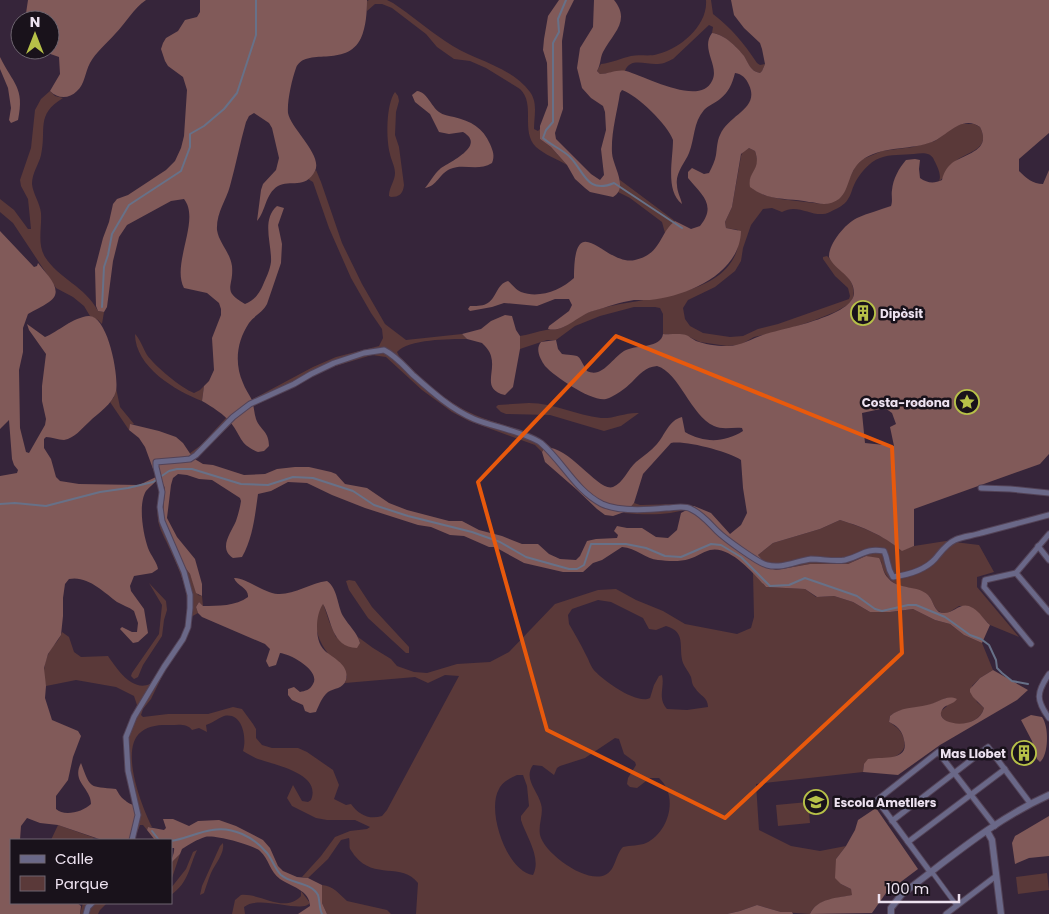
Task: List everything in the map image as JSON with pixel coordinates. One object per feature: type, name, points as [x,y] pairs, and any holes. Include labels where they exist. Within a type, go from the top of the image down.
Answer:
[{"type":"street","points":[[132,839],[138,815],[128,771],[126,737],[134,717],[183,639],[188,627],[190,608],[190,595],[184,572],[162,521],[160,507],[162,492],[156,462],[180,460],[196,455],[233,417],[250,404],[334,363],[364,353],[384,350],[450,406],[474,419],[539,441],[571,478],[600,504],[613,509],[687,507],[698,512],[718,532],[765,565],[778,567],[811,560],[838,561],[872,549],[884,551],[888,559],[887,568],[893,577],[901,576],[934,561],[952,541],[1049,515]]},
{"type":"street","points":[[981,488],[1049,493]]},
{"type":"street","points":[[1031,644],[984,587],[986,580],[1016,573],[1049,534]]},
{"type":"street","points":[[1038,546],[1049,560]]},
{"type":"street","points":[[1016,573],[1049,612]]},
{"type":"street","points":[[1049,674],[1041,685],[1038,699],[1041,708],[1049,718]]},
{"type":"street","points":[[892,821],[988,747],[1030,803]]},
{"type":"street","points":[[957,906],[877,800],[938,752],[995,826]]},
{"type":"street","points":[[908,842],[1005,769]]},
{"type":"street","points":[[891,914],[891,908],[897,898],[987,831],[1030,803],[1049,794]]},
{"type":"street","points":[[987,831],[992,840],[1001,914]]},
{"type":"street","points":[[946,914],[996,876]]},
{"type":"highlighted area","points":[[616,336],[892,447],[902,653],[725,818],[547,730],[478,482]]},
{"type":"green space","points":[[387,0],[393,3],[455,48],[501,69],[522,83],[530,92],[534,101],[534,129],[538,131],[540,129],[540,139],[551,147],[567,165],[547,155],[531,141],[527,102],[525,95],[520,89],[486,68],[470,61],[454,59],[437,47],[426,34],[392,8],[382,4],[375,4],[367,11],[367,1]]},
{"type":"green space","points":[[706,0],[711,0],[713,14],[737,36],[757,63],[760,65],[765,64],[760,73],[752,69],[734,45],[721,36],[712,33],[713,27],[709,25],[673,59],[662,64],[634,63],[627,67],[625,71],[600,74],[597,71],[601,64],[631,56],[655,55],[675,47],[684,41],[698,26],[703,18]]},
{"type":"green space","points":[[50,91],[55,96],[63,98],[54,104],[45,117],[43,146],[32,180],[41,213],[41,247],[45,257],[57,271],[86,295],[98,311],[104,312],[102,324],[90,316],[84,306],[73,297],[56,288],[13,223],[0,212],[0,199],[14,210],[28,229],[31,229],[28,199],[20,180],[31,148],[35,110],[41,99]]},
{"type":"green space","points":[[395,92],[399,101],[396,112],[395,135],[399,147],[404,185],[403,191],[400,194],[391,197],[389,193],[395,173],[387,131],[390,105]]},
{"type":"green space","points":[[961,124],[974,124],[980,127],[983,140],[978,148],[957,160],[939,181],[938,168],[933,157],[928,154],[888,156],[868,165],[856,181],[847,201],[830,212],[818,214],[794,209],[782,212],[772,208],[763,209],[751,225],[743,248],[741,261],[735,271],[715,287],[688,300],[683,308],[685,319],[690,326],[703,333],[730,337],[743,336],[758,329],[778,324],[849,299],[848,288],[835,276],[823,259],[823,257],[827,256],[848,276],[853,289],[851,303],[835,312],[789,329],[754,337],[740,345],[727,346],[700,342],[685,335],[663,334],[663,314],[660,308],[634,307],[600,316],[575,326],[556,340],[547,340],[520,349],[520,336],[561,328],[581,315],[597,310],[619,304],[657,298],[696,287],[713,279],[727,268],[737,250],[738,230],[726,228],[725,222],[732,207],[743,151],[749,148],[755,151],[756,167],[750,180],[753,189],[764,195],[780,199],[823,204],[840,197],[856,165],[863,159],[882,151],[913,147],[935,141],[952,128]]},
{"type":"green space","points":[[316,170],[342,243],[362,284],[385,324],[406,340],[462,334],[467,339],[410,344],[397,352],[399,356],[425,381],[454,404],[485,419],[535,436],[552,448],[549,447],[542,452],[535,445],[469,421],[452,412],[422,390],[386,357],[372,355],[329,368],[254,406],[251,400],[313,367],[336,357],[379,346],[383,338],[382,329],[351,278],[329,228],[313,182],[308,179]]},
{"type":"green space","points":[[620,180],[675,221],[665,233],[662,222],[630,198],[618,192]]},
{"type":"green space","points":[[135,334],[151,360],[176,382],[194,393],[204,386],[202,401],[169,384],[149,367],[137,346]]},
{"type":"green space","points":[[116,388],[120,407],[134,424],[130,425],[129,430],[110,402],[114,397]]},
{"type":"green space","points":[[529,403],[547,405],[601,418],[639,413],[621,426],[604,431],[550,415],[506,414],[496,407],[498,405]]},
{"type":"green space","points":[[226,418],[232,423],[195,460],[189,454],[201,445]]},
{"type":"green space","points":[[162,482],[165,488],[163,515],[184,566],[190,574],[198,595],[202,596],[203,606],[199,602],[196,607],[198,613],[191,617],[151,699],[141,715],[143,717],[168,714],[208,714],[233,707],[242,709],[256,729],[256,738],[262,745],[272,748],[298,748],[307,752],[333,770],[339,785],[334,799],[346,805],[351,804],[361,814],[369,817],[382,816],[387,810],[459,676],[445,675],[428,683],[415,677],[345,683],[347,676],[326,651],[317,633],[318,614],[323,603],[336,637],[360,643],[358,637],[391,659],[397,666],[414,672],[427,673],[457,664],[490,662],[509,652],[555,604],[598,590],[616,589],[663,611],[685,624],[737,634],[751,628],[754,617],[753,572],[766,587],[805,589],[816,597],[834,596],[853,602],[870,612],[913,609],[935,620],[950,624],[964,635],[982,643],[993,670],[980,678],[972,686],[977,702],[984,708],[976,719],[962,724],[948,722],[940,712],[947,706],[946,698],[930,705],[899,711],[890,716],[889,722],[899,730],[904,740],[902,751],[897,755],[864,764],[863,772],[756,784],[759,830],[791,846],[820,851],[846,846],[836,859],[841,884],[851,889],[853,895],[823,902],[817,905],[810,914],[781,912],[757,905],[727,914],[416,914],[418,883],[404,873],[379,870],[363,863],[350,849],[349,838],[341,840],[328,859],[308,878],[302,877],[335,837],[350,831],[370,827],[355,820],[316,818],[292,806],[287,798],[293,785],[302,801],[308,802],[311,800],[313,791],[310,783],[285,767],[258,759],[243,751],[244,734],[242,728],[236,718],[230,716],[224,716],[206,725],[207,732],[199,728],[192,730],[185,725],[162,725],[148,728],[141,732],[135,740],[132,751],[132,764],[138,793],[152,827],[148,827],[147,830],[143,825],[140,825],[134,839],[129,839],[134,822],[134,813],[125,768],[124,752],[128,727],[137,705],[134,696],[116,687],[76,680],[46,686],[44,671],[48,656],[62,632],[69,637],[74,652],[81,657],[108,656],[126,678],[137,685],[150,684],[172,652],[185,627],[188,608],[182,578],[161,531],[158,501]],"holes":[[[598,600],[611,602],[643,618],[649,629],[656,630],[666,626],[677,632],[683,663],[691,677],[693,686],[705,699],[708,707],[687,710],[667,709],[662,701],[662,675],[659,676],[654,685],[650,698],[644,699],[629,695],[598,674],[592,667],[569,624],[568,615],[572,609]],[[615,738],[619,739],[624,754],[635,762],[636,765],[628,778],[627,784],[630,787],[637,788],[650,778],[659,778],[669,794],[669,813],[661,831],[654,838],[644,844],[623,847],[609,873],[597,877],[587,875],[567,865],[557,858],[543,842],[540,835],[541,804],[530,780],[530,770],[533,765],[542,766],[554,775],[560,766],[585,758]],[[517,775],[523,775],[527,786],[529,806],[521,816],[521,820],[536,861],[533,875],[524,871],[507,852],[497,825],[495,811],[499,789],[504,782]]]},
{"type":"green space","points":[[634,503],[640,505],[681,504],[694,506],[669,513],[624,513]]},
{"type":"green space","points":[[840,520],[873,532],[902,550],[914,546],[946,541],[979,545],[994,572],[977,577],[977,587],[1019,637],[990,625],[968,606],[959,606],[948,613],[940,612],[929,596],[906,589],[892,582],[883,570],[881,561],[866,556],[848,564],[810,564],[776,570],[770,568],[758,555],[773,543],[820,529]]},
{"type":"green space","points":[[346,581],[355,581],[372,607],[409,647],[409,653],[406,653],[368,618],[349,590]]},
{"type":"green space","points":[[149,583],[166,601],[167,610],[162,636],[143,665],[138,677],[134,679],[131,676],[132,673],[159,634],[162,605]]},
{"type":"green space","points":[[808,802],[810,823],[778,826],[776,805]]},
{"type":"green space","points":[[58,825],[95,838],[92,839],[51,839]]},
{"type":"green space","points":[[223,843],[221,855],[211,873],[204,893],[200,895],[202,886]]},
{"type":"green space","points":[[197,850],[188,874],[182,885],[172,894],[172,887],[186,869],[193,852]]},
{"type":"green space","points":[[180,854],[172,878],[172,862]]},
{"type":"green space","points":[[1047,873],[1049,890],[1018,894],[1016,877]]},
{"type":"green space","points":[[322,885],[333,889],[347,901],[387,910],[391,914],[327,914],[322,903]]},
{"type":"green space","points":[[301,891],[310,903],[305,906],[260,902],[244,907],[245,914],[232,914],[235,900],[241,895],[287,903],[301,896]]},
{"type":"green space","points":[[83,904],[106,904],[98,914],[80,914]]},
{"type":"shaded area","points":[[28,0],[146,0],[95,55],[88,66],[80,88],[71,96],[64,97],[56,96],[50,91],[60,74],[60,10],[26,10]]},
{"type":"shaded area","points":[[200,0],[367,0],[364,29],[361,38],[354,47],[346,53],[308,58],[301,62],[294,73],[289,96],[288,113],[315,157],[315,171],[311,177],[302,182],[283,184],[274,189],[270,193],[257,221],[263,184],[276,170],[279,158],[272,128],[269,123],[254,113],[249,116],[246,122],[230,186],[218,218],[218,235],[232,266],[231,292],[245,304],[254,299],[267,277],[271,262],[268,232],[269,218],[277,206],[284,208],[278,225],[282,244],[281,263],[267,304],[249,323],[242,337],[238,352],[240,375],[252,400],[256,419],[269,441],[269,446],[264,451],[258,452],[244,443],[225,417],[202,401],[204,386],[209,381],[214,370],[212,338],[221,315],[221,309],[219,303],[207,293],[184,288],[181,278],[181,267],[189,218],[188,208],[184,199],[171,201],[127,225],[119,237],[113,261],[107,307],[104,312],[98,311],[96,306],[95,269],[113,204],[117,199],[128,195],[166,170],[175,161],[181,148],[184,136],[187,90],[183,77],[168,66],[161,49],[166,38],[178,31],[185,20],[197,17],[200,12]]},
{"type":"shaded area","points":[[559,0],[574,0],[566,16],[562,41],[563,109],[555,133],[556,139],[591,174],[600,180],[604,175],[601,149],[606,130],[605,112],[603,106],[591,98],[582,88],[577,68],[580,48],[593,27],[594,0],[614,0],[621,14],[619,27],[602,54],[597,71],[600,74],[626,71],[672,88],[696,91],[706,88],[714,75],[708,45],[712,33],[726,38],[734,45],[754,71],[760,73],[765,64],[760,43],[744,28],[734,15],[731,0],[1049,0],[1049,133],[1019,159],[1019,171],[1030,180],[1043,184],[1049,170],[1049,454],[1040,464],[914,509],[914,546],[902,551],[872,532],[840,520],[820,529],[773,543],[758,555],[770,568],[776,570],[810,564],[848,564],[866,556],[879,558],[889,579],[898,585],[924,592],[930,597],[939,612],[949,612],[964,606],[975,610],[990,625],[982,643],[964,635],[950,624],[935,620],[913,609],[870,612],[853,602],[834,596],[817,597],[805,589],[766,587],[741,562],[726,552],[718,550],[710,550],[685,560],[669,561],[649,558],[632,549],[622,547],[602,560],[593,563],[583,572],[563,572],[524,563],[495,547],[489,547],[464,536],[450,535],[431,527],[418,525],[365,508],[307,483],[288,482],[271,491],[258,494],[253,526],[246,550],[242,557],[233,558],[226,550],[226,545],[236,521],[240,498],[212,480],[178,474],[173,478],[171,485],[167,518],[177,537],[195,559],[202,584],[202,596],[196,593],[190,574],[184,566],[166,528],[163,515],[165,488],[162,482],[157,480],[146,491],[142,503],[142,511],[146,542],[158,569],[152,573],[134,576],[130,586],[131,591],[144,609],[148,633],[138,642],[133,643],[120,629],[122,627],[132,632],[137,632],[138,623],[134,611],[117,602],[89,582],[76,578],[69,579],[65,584],[63,598],[61,635],[48,654],[44,668],[45,698],[52,720],[78,731],[81,736],[73,757],[68,780],[56,796],[56,809],[68,813],[83,809],[91,804],[90,798],[78,775],[81,763],[92,785],[116,789],[123,799],[135,808],[135,818],[129,839],[99,839],[58,825],[40,823],[27,818],[21,826],[20,839],[10,839],[10,904],[78,904],[81,906],[80,914],[0,914],[0,476],[17,473],[18,470],[12,459],[9,420],[0,429],[0,231],[34,267],[38,263],[53,282],[56,293],[54,298],[46,304],[28,314],[23,328],[23,352],[19,370],[20,428],[26,452],[29,453],[45,425],[46,419],[42,401],[42,386],[46,354],[29,330],[27,324],[45,337],[77,319],[89,316],[96,319],[102,326],[111,348],[116,373],[116,391],[112,400],[78,433],[64,440],[46,437],[44,439],[44,448],[51,459],[56,477],[60,481],[79,484],[139,485],[156,477],[145,447],[139,438],[129,430],[130,424],[176,437],[183,443],[193,458],[203,464],[213,465],[244,475],[265,474],[277,469],[295,467],[309,467],[331,472],[336,474],[345,484],[367,488],[389,503],[407,510],[449,521],[462,521],[479,530],[522,544],[538,544],[549,554],[560,559],[576,560],[587,541],[617,538],[618,535],[614,531],[617,526],[642,528],[656,537],[668,538],[677,530],[681,513],[694,506],[711,513],[730,534],[741,525],[747,513],[741,460],[707,447],[686,443],[671,443],[643,474],[634,503],[627,511],[613,516],[605,515],[597,509],[545,462],[542,452],[545,447],[555,449],[564,454],[600,483],[607,487],[613,487],[620,482],[636,462],[655,447],[670,424],[682,417],[685,432],[707,440],[729,438],[743,431],[742,428],[717,427],[706,421],[672,377],[665,370],[657,366],[643,371],[627,387],[613,396],[606,399],[592,397],[565,382],[545,366],[538,351],[541,342],[556,340],[558,349],[562,354],[578,357],[587,371],[593,373],[608,366],[626,350],[658,342],[663,334],[683,334],[703,343],[732,346],[832,314],[851,301],[854,293],[848,277],[835,266],[829,257],[835,240],[843,229],[857,218],[891,206],[894,182],[906,160],[920,160],[920,178],[928,182],[936,182],[942,180],[948,166],[976,150],[983,141],[980,127],[967,123],[955,127],[932,142],[873,154],[865,158],[855,168],[843,195],[832,203],[824,204],[772,197],[750,187],[750,177],[756,167],[757,158],[755,151],[749,148],[741,154],[732,207],[725,222],[726,228],[741,231],[738,246],[732,259],[722,271],[709,280],[680,294],[650,300],[634,300],[593,311],[554,330],[548,329],[549,326],[569,311],[572,305],[569,299],[555,299],[537,306],[504,303],[470,311],[468,309],[470,306],[483,305],[490,302],[501,285],[508,281],[519,291],[528,294],[542,294],[563,286],[574,278],[575,256],[579,245],[585,242],[593,244],[624,260],[635,260],[650,253],[675,221],[691,229],[700,226],[707,212],[706,200],[688,178],[688,172],[692,168],[704,174],[709,173],[715,160],[720,135],[724,128],[747,106],[750,100],[751,93],[748,83],[742,75],[735,73],[726,94],[706,108],[700,115],[689,153],[677,176],[677,188],[682,204],[673,191],[671,166],[673,140],[670,134],[659,119],[643,104],[622,90],[612,138],[612,153],[620,188],[613,197],[590,192],[575,179],[567,165],[551,147],[540,139],[540,126],[548,105],[547,63],[543,50],[548,16]],"holes":[[[885,408],[892,413],[896,424],[890,427],[894,446],[865,443],[862,413]]]},
{"type":"shaded area","points":[[0,57],[19,93],[20,109],[18,120],[11,123],[9,120],[11,108],[8,88],[0,69]]},
{"type":"shaded area","points":[[417,91],[424,94],[441,113],[466,121],[480,129],[492,149],[492,163],[481,167],[455,167],[443,174],[432,185],[425,188],[440,169],[464,153],[471,143],[469,137],[463,132],[449,134],[439,132],[430,114],[415,102],[412,95]]},
{"type":"shaded area","points":[[505,315],[512,316],[520,336],[520,349],[513,387],[505,395],[493,389],[491,385],[492,362],[489,350],[482,343],[467,339],[462,334],[481,329],[491,321]]},
{"type":"shaded area","points":[[234,578],[278,594],[290,593],[327,581],[331,584],[341,612],[360,643],[357,648],[342,643],[337,638],[323,604],[319,611],[317,623],[319,642],[325,651],[343,666],[347,675],[343,685],[324,696],[316,712],[310,713],[305,711],[303,705],[292,700],[288,695],[288,689],[294,687],[300,692],[306,691],[313,684],[313,674],[304,664],[291,656],[280,653],[276,665],[269,667],[266,661],[270,649],[265,644],[202,617],[198,613],[196,607],[199,602],[203,606],[221,606],[238,602],[248,597],[247,591]]},
{"type":"shaded area","points":[[993,670],[1028,690],[1017,700],[940,745],[898,775],[863,772],[864,764],[868,759],[893,757],[903,752],[905,747],[902,734],[897,727],[889,722],[890,716],[898,711],[931,704],[946,698],[953,698],[957,699],[942,710],[941,715],[944,719],[957,724],[974,721],[980,716],[984,708],[973,697],[970,689],[980,678]]},
{"type":"shaded area","points":[[1031,715],[1042,717],[1046,727],[1045,753],[1040,762],[1021,720]]},
{"type":"shaded area","points":[[876,808],[918,869],[886,893],[872,913],[810,914],[813,909],[823,902],[852,895],[851,889],[841,884],[835,878],[836,859],[846,846],[858,820]]},
{"type":"shaded area","points":[[1049,816],[1049,856],[1029,858],[1015,864],[1012,843],[1015,836]]},
{"type":"shaded area","points":[[163,819],[173,819],[189,826],[198,821],[219,820],[236,826],[263,840],[270,848],[278,866],[283,871],[297,877],[308,878],[322,885],[322,903],[327,914],[298,914],[310,906],[307,896],[299,889],[280,879],[260,851],[242,843],[210,836],[205,837],[182,849],[172,862],[174,848],[172,848],[172,839],[154,839],[147,830],[148,827],[164,830],[166,828]]},
{"type":"shaded area","points":[[757,905],[781,912],[792,912],[793,914],[727,914]]},
{"type":"waterway","points":[[102,307],[104,267],[112,234],[129,205],[181,171],[190,147],[190,134],[204,126],[224,109],[237,93],[256,35],[256,0]]},
{"type":"waterway","points":[[566,0],[558,19],[559,32],[553,43],[553,122],[546,130],[543,138],[569,156],[591,183],[597,186],[614,183],[682,228]]},
{"type":"waterway","points":[[0,504],[15,503],[46,506],[100,492],[153,482],[169,471],[192,469],[241,484],[268,485],[293,477],[313,478],[353,491],[374,505],[408,516],[472,532],[500,542],[526,557],[569,569],[577,569],[584,565],[591,544],[626,544],[646,548],[665,556],[681,557],[711,544],[721,545],[741,557],[770,586],[789,585],[805,578],[857,596],[875,609],[882,611],[916,605],[945,617],[970,635],[981,639],[989,645],[996,660],[997,668],[1002,673],[1012,681],[1028,684]]},
{"type":"waterway","points":[[172,841],[220,829],[242,834],[262,847],[281,875],[306,885],[315,891],[318,895],[322,914]]},
{"type":"waterway","points":[[152,831],[158,839]]},
{"type":"place","name":"Dipòsit","points":[[863,313]]},
{"type":"place","name":"Costa-rodona","points":[[967,402]]},
{"type":"place","name":"Mas Llobet","points":[[1024,753]]},
{"type":"place","name":"Escola Ametllers","points":[[816,802]]}]
